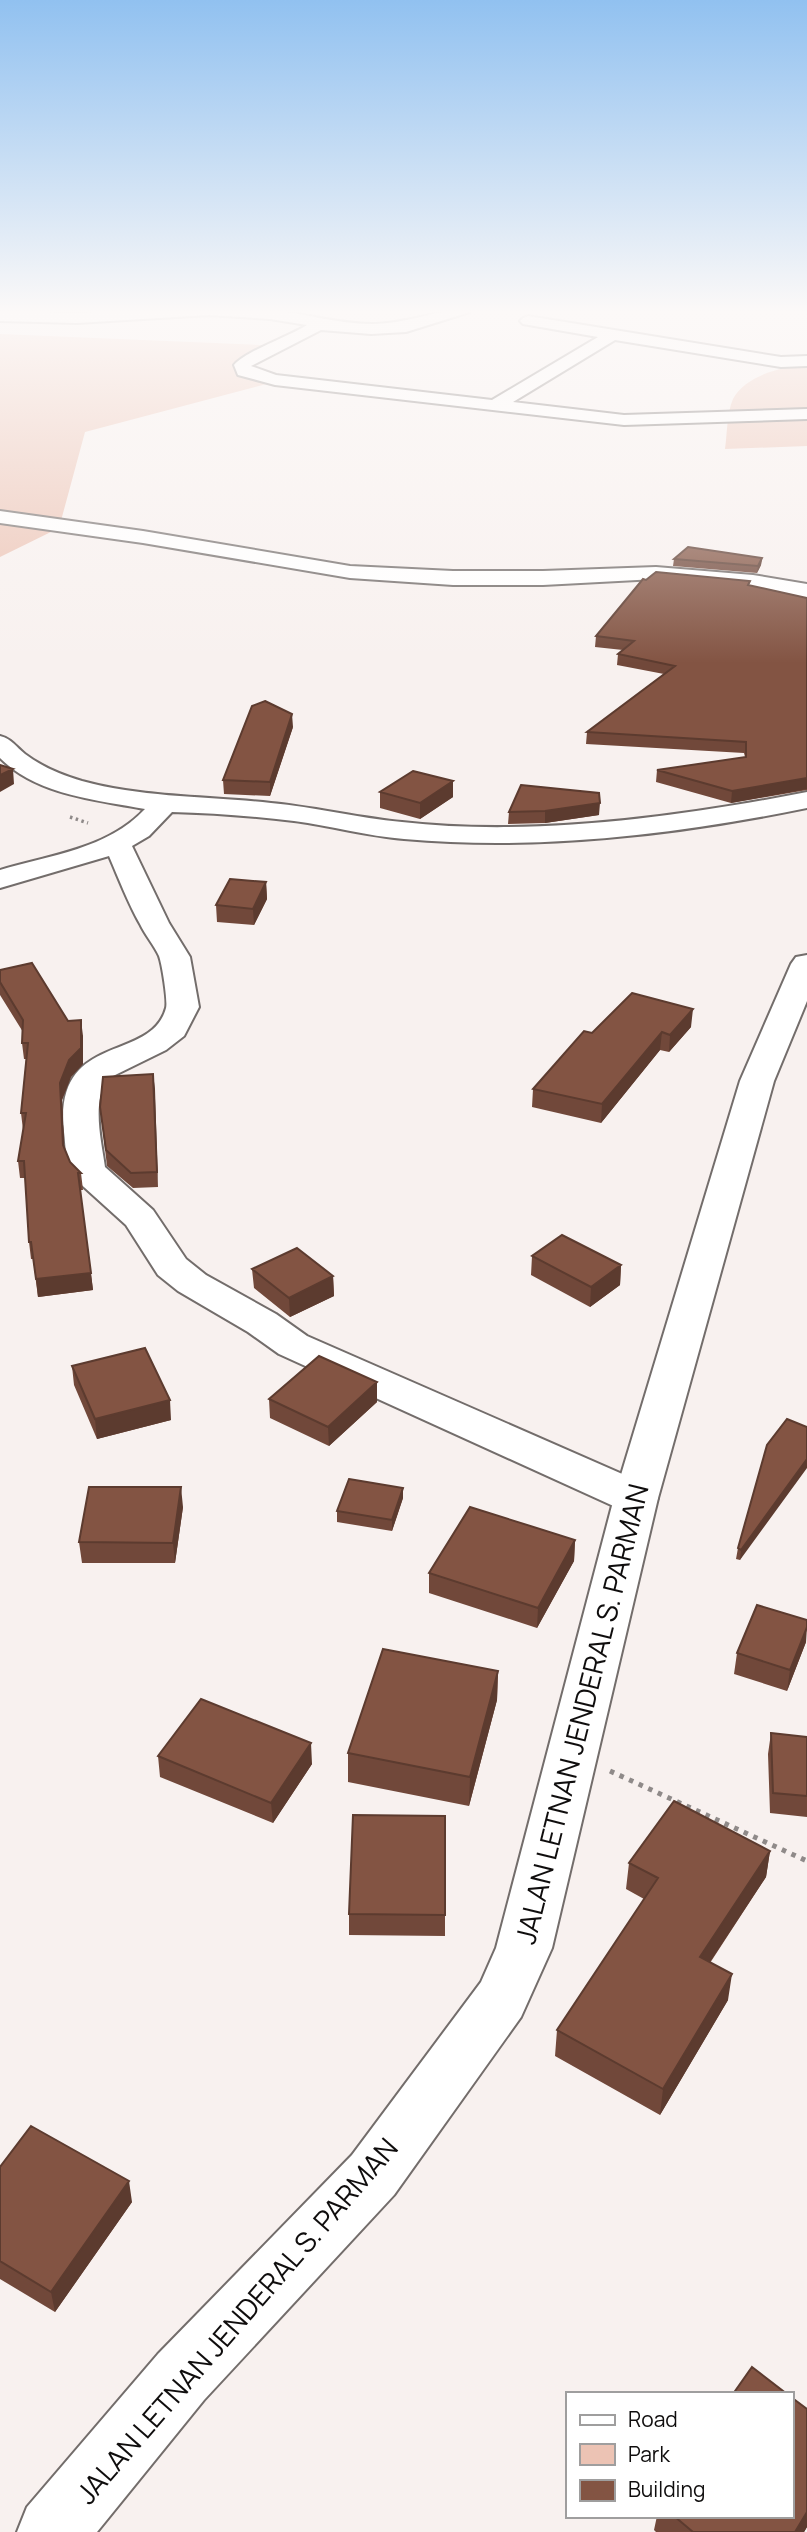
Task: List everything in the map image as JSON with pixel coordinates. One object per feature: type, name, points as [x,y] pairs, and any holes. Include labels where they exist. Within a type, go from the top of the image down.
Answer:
[{"type":"street","points":[[0,517],[153,538],[350,572],[453,578],[543,578],[656,573],[753,582],[807,591]]},
{"type":"street","points":[[0,744],[9,756],[29,770],[60,783],[164,804],[268,810],[403,831],[525,836],[718,818],[807,800]]},
{"type":"street","points":[[0,879],[129,837],[152,819],[164,804]]},
{"type":"street","points":[[116,842],[154,923],[175,957],[183,1007],[172,1029],[154,1043],[94,1072],[84,1088],[81,1123],[88,1170],[140,1218],[172,1267],[192,1283],[262,1323],[293,1346],[636,1498]]},
{"type":"street","name":"JALAN LETNAN JENDERAL S. PARMAN","points":[[52,2532],[181,2377],[373,2175],[501,1999],[524,1948],[636,1498],[757,1081],[807,964]]},
{"type":"path","points":[[571,1754],[807,1861]]},
{"type":"green space","points":[[0,427],[103,427],[85,432],[59,528],[0,557]]},
{"type":"green space","points":[[728,427],[807,427],[807,446],[725,449]]},
{"type":"building","points":[[688,547],[762,558],[758,566],[674,559]]},
{"type":"building","points":[[656,572],[750,581],[748,585],[807,598],[807,778],[732,791],[657,770],[746,757],[746,742],[587,732],[675,666],[618,654],[634,641],[596,636],[643,579],[646,580]]},
{"type":"building","points":[[265,701],[292,714],[270,782],[223,780],[252,706]]},
{"type":"building","points":[[0,765],[13,769],[0,775]]},
{"type":"building","points":[[413,771],[453,781],[420,803],[380,792]]},
{"type":"building","points":[[521,785],[599,793],[600,803],[545,811],[509,812]]},
{"type":"building","points":[[230,879],[266,882],[253,909],[216,905]]},
{"type":"building","points":[[32,963],[68,1021],[81,1020],[81,1048],[69,1060],[60,1083],[63,1145],[70,1162],[81,1173],[78,1173],[91,1273],[36,1279],[29,1242],[24,1161],[18,1161],[26,1113],[21,1113],[28,1043],[22,1043],[23,1020],[0,982],[0,970]]},
{"type":"building","points":[[632,993],[693,1009],[670,1035],[662,1032],[602,1104],[533,1089],[584,1031],[592,1033]]},
{"type":"building","points":[[153,1074],[157,1172],[131,1173],[106,1150],[100,1107],[103,1077]]},
{"type":"building","points":[[562,1235],[621,1265],[591,1287],[532,1256]]},
{"type":"building","points":[[297,1248],[333,1276],[289,1298],[252,1269]]},
{"type":"building","points":[[145,1348],[170,1400],[95,1419],[72,1366]]},
{"type":"building","points":[[319,1356],[377,1382],[328,1427],[269,1399]]},
{"type":"building","points":[[787,1419],[807,1427],[807,1459],[741,1550],[738,1548],[767,1445]]},
{"type":"building","points":[[349,1479],[403,1488],[392,1520],[337,1511]]},
{"type":"building","points":[[89,1487],[181,1487],[173,1543],[79,1542]]},
{"type":"building","points":[[470,1507],[575,1540],[538,1608],[429,1573]]},
{"type":"building","points":[[757,1605],[807,1620],[807,1627],[790,1670],[737,1653]]},
{"type":"building","points":[[383,1649],[498,1671],[470,1777],[348,1753]]},
{"type":"building","points":[[201,1699],[311,1743],[271,1803],[158,1756]]},
{"type":"building","points":[[771,1733],[807,1737],[807,1796],[773,1793]]},
{"type":"building","points":[[674,1801],[770,1851],[700,1957],[732,1974],[663,2089],[557,2030],[658,1878],[629,1863]]},
{"type":"building","points":[[353,1815],[445,1816],[445,1915],[349,1914]]},
{"type":"building","points":[[31,2126],[129,2181],[51,2292],[0,2261],[0,2167]]},
{"type":"building","points":[[752,2367],[784,2392],[734,2392]]},
{"type":"building","points":[[793,2398],[807,2409],[807,2512],[795,2532],[693,2532],[676,2518],[793,2518]]}]
